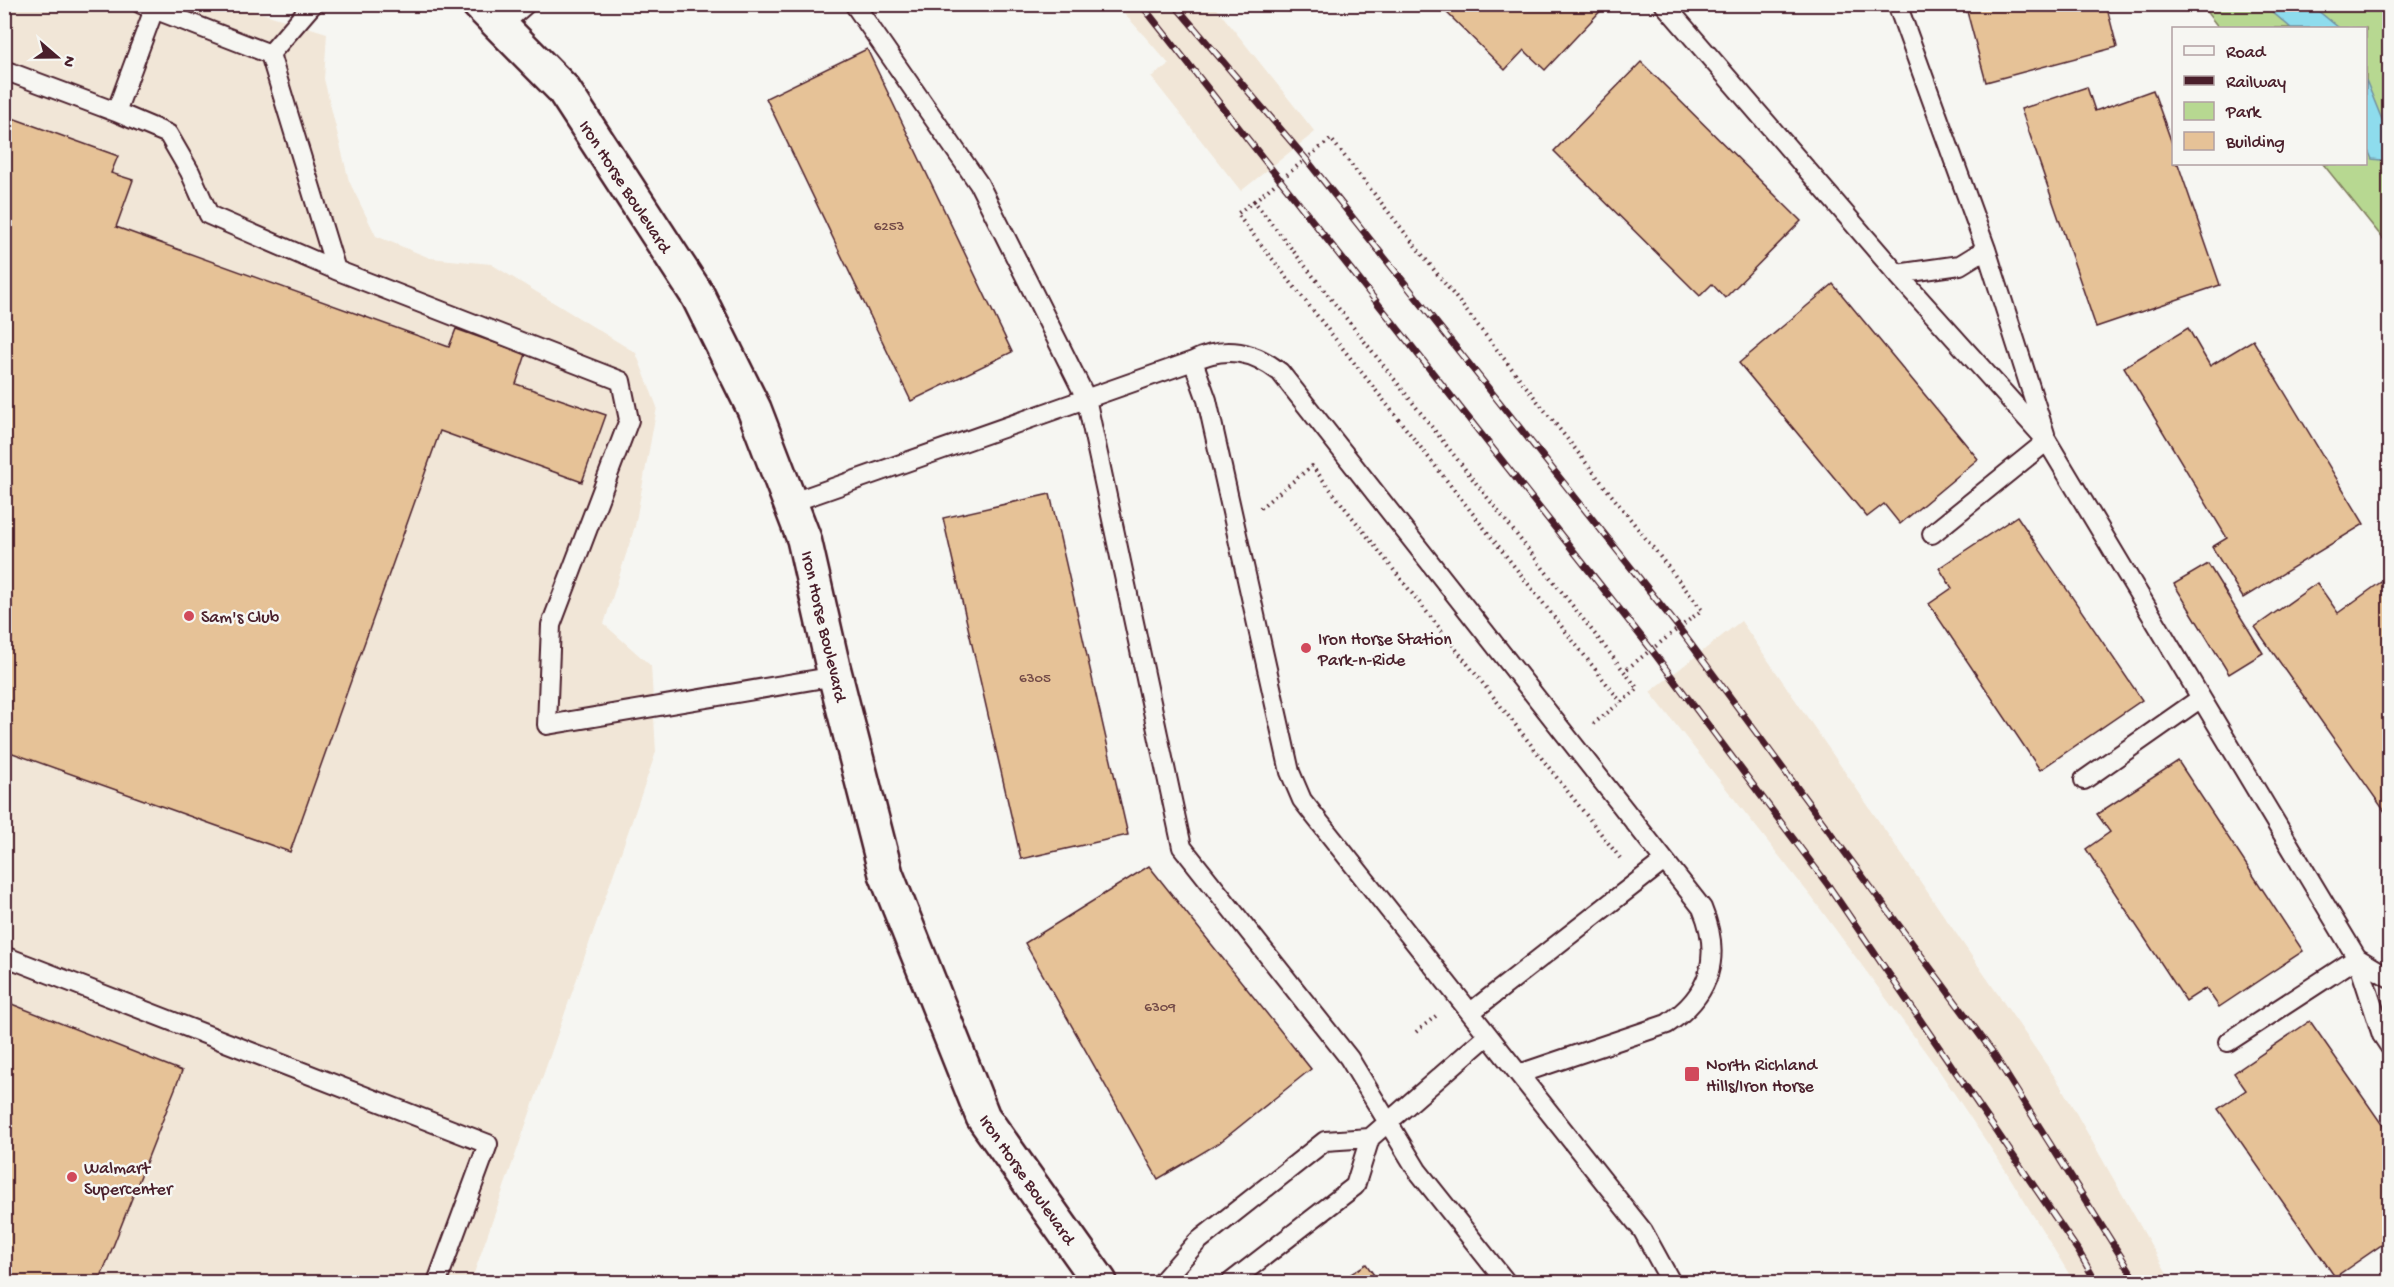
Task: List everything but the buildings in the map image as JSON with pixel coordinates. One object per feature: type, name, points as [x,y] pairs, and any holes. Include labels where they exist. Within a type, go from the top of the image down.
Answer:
[{"type":"street","name":"Iron Horse Boulevard","points":[[490,15],[563,89],[698,296],[754,409],[804,539],[886,874],[983,1117],[1100,1282]]},
{"type":"lane","points":[[270,54],[313,4]]},
{"type":"lane","points":[[490,15],[526,4]]},
{"type":"lane","points":[[854,4],[979,184],[1086,398],[1182,847],[1349,1058],[1417,1170],[1506,1282]]},
{"type":"lane","points":[[1664,4],[1897,274],[2047,441],[2357,958],[2382,1035],[2390,1047]]},
{"type":"lane","points":[[1897,4],[1986,249],[2047,441]]},
{"type":"lane","points":[[116,112],[151,6],[270,54]]},
{"type":"lane","points":[[270,54],[336,270]]},
{"type":"lane","points":[[4,70],[168,134],[190,172],[209,215],[336,270],[621,381],[629,420],[551,625],[547,725],[836,675]]},
{"type":"lane","points":[[1897,274],[1960,265],[1986,249]]},
{"type":"lane","points":[[790,502],[1212,353],[1233,351],[1265,360],[1280,372],[1702,908],[1712,940],[1709,974],[1694,1003],[1667,1024],[1519,1074]]},
{"type":"lane","points":[[1193,360],[1207,400],[1290,772],[1302,800],[1643,1231],[1671,1282]]},
{"type":"lane","points":[[1932,534],[2047,441]]},
{"type":"lane","points":[[2084,780],[2201,698]]},
{"type":"lane","points":[[1471,1012],[1664,861]]},
{"type":"lane","points":[[4,956],[488,1144],[437,1282]]},
{"type":"lane","points":[[2357,958],[2390,978]]},
{"type":"lane","points":[[2228,1042],[2357,958]]},
{"type":"lane","points":[[1231,1282],[1355,1186],[1370,1138],[1488,1035]]},
{"type":"lane","points":[[1162,1282],[1197,1242],[1325,1141],[1370,1138]]},
{"type":"path","points":[[1621,702],[1237,214],[1331,139],[1701,610],[1624,671]]},
{"type":"path","points":[[1254,201],[1638,689],[1545,762]]},
{"type":"path","points":[[1236,527],[1312,466],[1626,865]]},
{"type":"path","points":[[1416,1032],[1459,997]]},
{"type":"shaded area","points":[[5,5],[236,5],[327,33],[324,79],[349,181],[376,236],[430,258],[491,264],[636,353],[657,407],[635,526],[604,624],[651,666],[656,752],[471,1282],[5,1282]]},
{"type":"shaded area","points":[[1117,5],[1214,5],[1315,132],[1241,191],[1151,77],[1169,64]]},
{"type":"shaded area","points":[[1741,621],[2059,1083],[2172,1282],[2074,1282],[2006,1171],[1938,1069],[1813,899],[1650,692]]},
{"type":"green space","points":[[2201,5],[2389,5],[2389,246],[2324,165],[2367,165],[2367,27],[2218,27]]},
{"type":"water","points":[[2264,5],[2311,5],[2338,27],[2290,27]]},
{"type":"water","points":[[2367,82],[2385,127],[2389,127],[2389,161],[2372,159],[2367,148]]},
{"type":"railway","points":[[1141,4],[1651,649],[1828,885],[2079,1252],[2096,1282]]},
{"type":"railway","points":[[1174,4],[1306,159],[1679,628],[1991,1050],[2137,1282]]},
{"type":"place","name":"Sam's Club","points":[[189,616]]},
{"type":"place","name":"Iron Horse Station Park-n-Ride","points":[[1306,648]]},
{"type":"place","name":"North Richland Hills/Iron Horse","points":[[1692,1074]]},
{"type":"place","name":"Walmart Supercenter","points":[[72,1177]]}]
